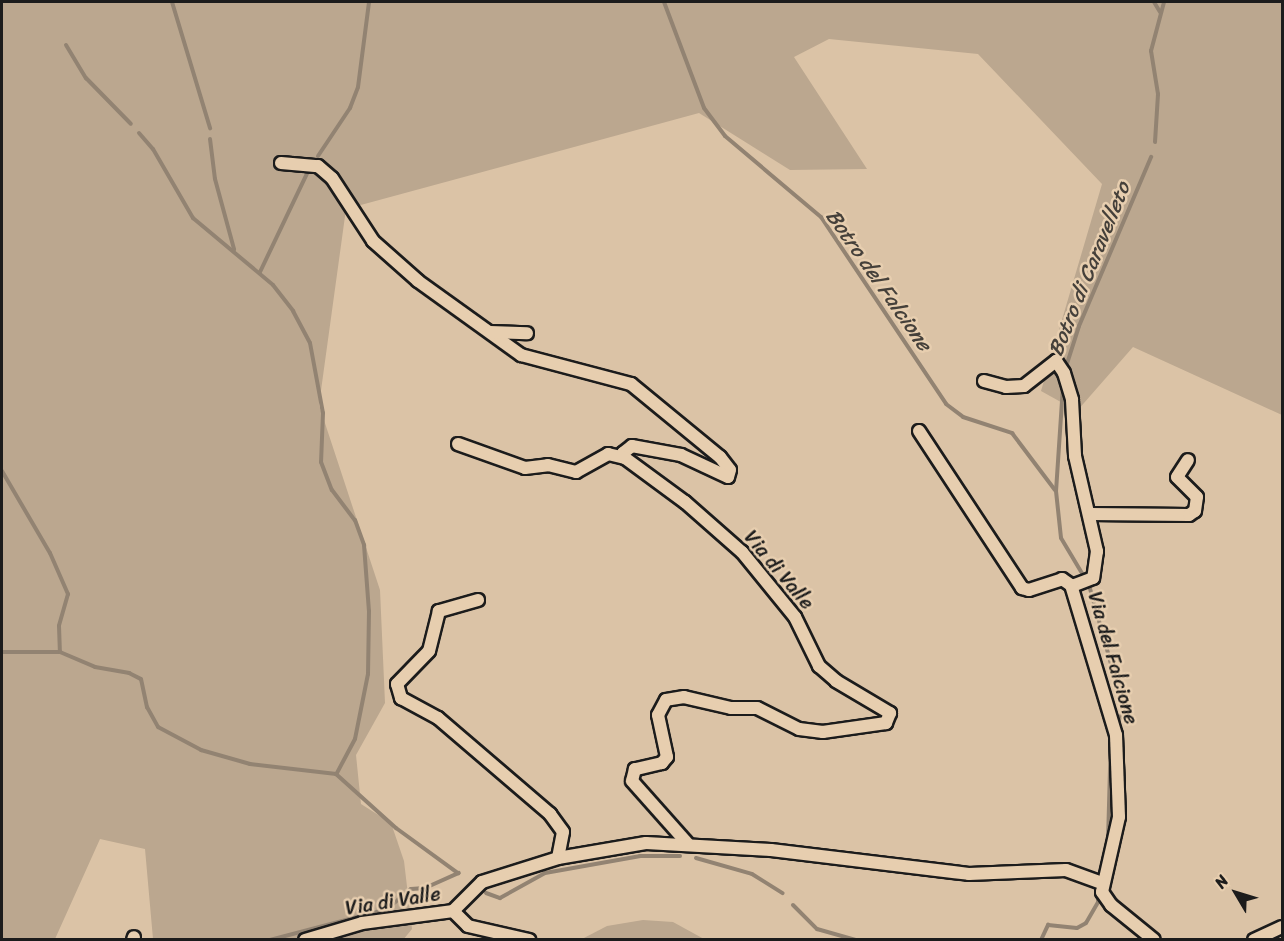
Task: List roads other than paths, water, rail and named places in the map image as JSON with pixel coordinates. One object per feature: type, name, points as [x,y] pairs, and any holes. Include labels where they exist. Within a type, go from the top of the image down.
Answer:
[{"type":"street","points":[[281,163],[318,166],[332,178],[374,241],[418,281],[521,355],[631,384],[730,470],[725,478],[698,460],[644,447],[626,448],[625,458],[608,454],[576,472],[548,465],[525,468],[458,444]]},
{"type":"street","points":[[489,332],[527,333]]},
{"type":"street","name":"Via del Falcione","points":[[919,431],[1022,588],[1029,590],[1062,579],[1075,585],[1093,578],[1097,544],[1070,430],[1070,392],[1060,364],[1056,361],[1017,387],[984,381]]},
{"type":"street","name":"Via di Valle","points":[[625,458],[708,520],[742,552],[795,617],[819,666],[836,681],[890,713],[886,723],[823,732],[799,729],[757,708],[731,708],[684,697],[666,700],[658,714],[667,757],[662,763],[635,769],[632,781],[688,844]]},
{"type":"street","points":[[1090,514],[1189,514],[1195,511],[1197,497],[1177,477],[1188,460]]},
{"type":"street","name":"Via del Falcione","points":[[1075,585],[1116,735],[1119,817],[1097,880]]},
{"type":"street","points":[[478,600],[439,611],[435,620],[434,642],[397,684],[401,698],[438,718],[550,814],[563,832],[558,858]]},
{"type":"street","name":"Via di Valle","points":[[305,939],[362,923],[453,911],[482,882],[558,858],[625,844],[688,844],[771,850],[922,871],[969,874],[1056,869],[1097,880]]},
{"type":"street","points":[[1097,880],[1105,899],[1154,939]]},
{"type":"street","points":[[453,911],[468,926],[529,939]]},
{"type":"street","points":[[1254,939],[1282,927]]},
{"type":"waterway","points":[[172,2],[210,128]]},
{"type":"waterway","points":[[318,156],[350,108],[358,87],[369,2]]},
{"type":"waterway","name":"Botro del Falcione","points":[[664,2],[704,108],[725,136],[821,217],[946,404],[963,417],[1012,433],[1055,490]]},
{"type":"waterway","points":[[1154,2],[1160,12]]},
{"type":"waterway","name":"Botro di Caravelleto","points":[[1155,142],[1158,94],[1151,51],[1164,2]]},
{"type":"waterway","points":[[66,45],[86,78],[131,124]]},
{"type":"waterway","points":[[139,133],[153,149],[193,218],[273,285],[293,311],[310,343],[323,413],[321,462],[332,490],[355,520],[364,545],[369,611],[368,674],[355,739],[336,774]]},
{"type":"waterway","points":[[210,139],[215,179],[234,249]]},
{"type":"waterway","name":"Botro di Caravelleto","points":[[1065,370],[1079,326],[1151,157]]},
{"type":"waterway","points":[[260,272],[310,167]]},
{"type":"waterway","points":[[1063,386],[1056,491],[1061,538],[1089,585],[1124,710],[1117,724]]},
{"type":"waterway","points":[[2,471],[50,553],[68,594],[59,626],[60,652]]},
{"type":"waterway","points":[[2,652],[60,652],[95,667],[129,673],[141,679],[147,707],[158,727],[201,750],[250,764],[336,774]]},
{"type":"waterway","points":[[1099,880],[1108,841],[1111,736]]},
{"type":"waterway","points":[[336,774],[396,828],[458,873]]},
{"type":"waterway","points":[[486,893],[500,898],[545,873],[640,856],[680,856]]},
{"type":"waterway","points":[[696,858],[752,874],[782,893]]},
{"type":"waterway","points":[[270,940],[387,909],[411,889],[425,888],[459,873]]},
{"type":"waterway","points":[[1041,940],[1048,925],[1077,928],[1086,923],[1098,902],[1098,893]]},
{"type":"waterway","points":[[793,905],[817,929],[856,940]]}]
